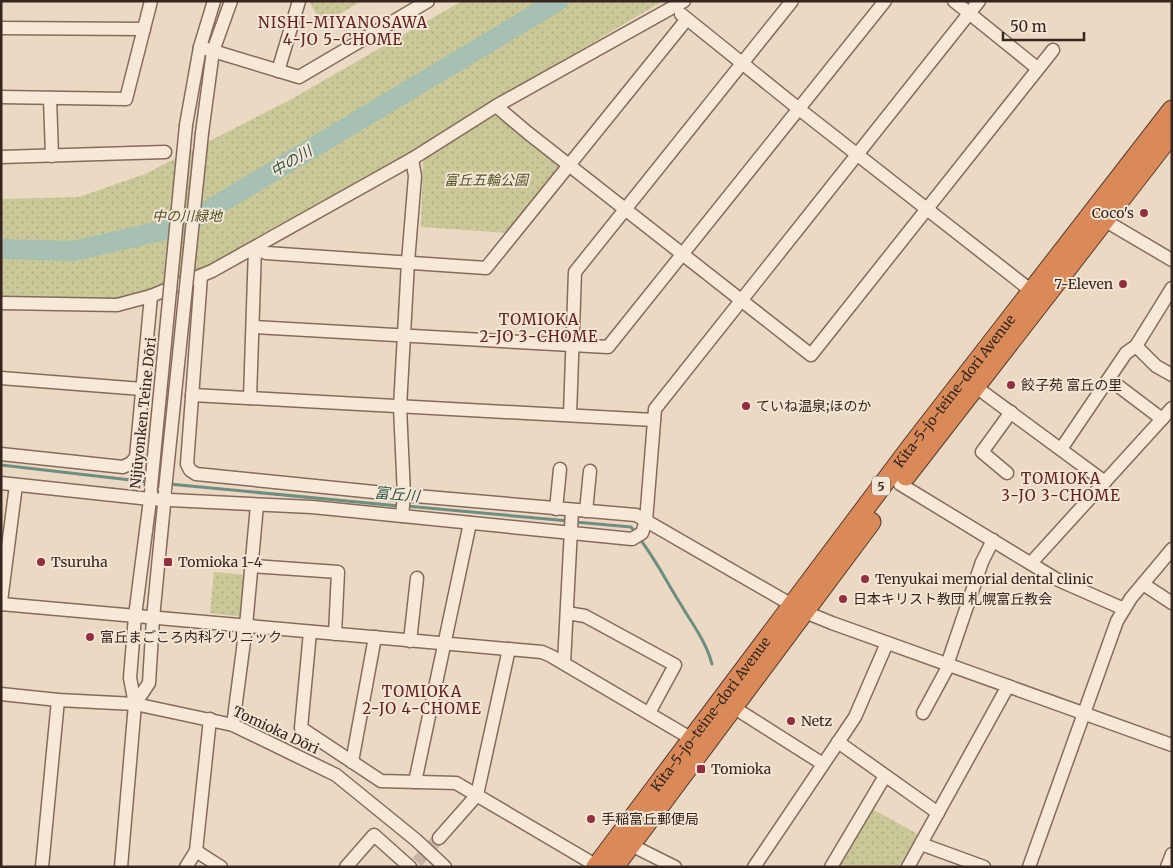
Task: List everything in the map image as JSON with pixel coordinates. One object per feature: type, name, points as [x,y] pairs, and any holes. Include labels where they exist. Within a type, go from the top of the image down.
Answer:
[{"type":"highway","name":"Kita-5-jo-teine-dori Avenue","points":[[602,866],[631,845],[733,707],[798,608],[1036,295],[1172,110]]},
{"type":"highway","name":"Kita-5-jo-teine-dori Avenue","points":[[602,866],[692,739],[900,484],[1029,319],[1036,295],[1104,220],[1172,134]]},
{"type":"street","points":[[1,97],[126,99],[151,1]]},
{"type":"street","name":"Nijūyonken Teine Dōri","points":[[121,867],[135,704],[130,678],[135,616],[150,493],[186,125],[200,47],[214,1]]},
{"type":"street","name":"Nijūyonken Teine Dōri","points":[[135,704],[149,683],[153,618],[165,495],[202,133],[213,51],[231,1]]},
{"type":"street","points":[[278,71],[299,1]]},
{"type":"street","points":[[200,47],[299,76],[428,1]]},
{"type":"street","points":[[570,415],[575,272],[792,1]]},
{"type":"street","points":[[252,327],[608,347],[885,1]]},
{"type":"street","points":[[954,1],[1037,68]]},
{"type":"street","points":[[640,531],[654,409],[742,301],[979,1]]},
{"type":"street","points":[[1,303],[116,305],[151,296],[201,276],[255,248],[412,159],[496,106],[679,4],[687,19],[1036,295]]},
{"type":"street","points":[[255,248],[266,253],[486,268],[687,19]]},
{"type":"street","points":[[1,28],[144,29]]},
{"type":"street","points":[[496,106],[569,166],[812,355],[1053,50]]},
{"type":"street","points":[[50,98],[52,156]]},
{"type":"street","points":[[1,157],[166,152]]},
{"type":"street","points":[[403,505],[400,407],[415,176],[412,159]]},
{"type":"street","points":[[1104,220],[1172,260]]},
{"type":"street","points":[[250,398],[255,248]]},
{"type":"street","points":[[201,276],[188,464],[190,470],[196,474],[403,505],[470,523],[572,521],[640,531],[798,608],[886,643],[1172,745]]},
{"type":"street","points":[[1060,449],[1126,353],[1136,346],[1172,288]]},
{"type":"street","points":[[1,454],[123,467],[136,457],[151,296]]},
{"type":"street","points":[[1136,346],[1156,366],[1172,375]]},
{"type":"street","points":[[1,378],[142,389]]},
{"type":"street","points":[[1109,379],[1162,419]]},
{"type":"street","points":[[976,387],[1105,482]]},
{"type":"street","points":[[192,395],[654,420]]},
{"type":"street","points":[[1031,564],[1172,408]]},
{"type":"street","points":[[1007,472],[982,452],[1011,412]]},
{"type":"street","points":[[556,509],[560,469]]},
{"type":"street","points":[[586,511],[590,471]]},
{"type":"street","points":[[1,483],[150,493],[257,505],[312,507],[403,505],[556,509],[572,521]]},
{"type":"street","points":[[900,484],[1056,579],[1124,609]]},
{"type":"street","points":[[16,485],[1,602],[153,618],[542,652],[564,663],[692,739]]},
{"type":"street","points":[[233,725],[246,626],[257,505]]},
{"type":"street","points":[[572,521],[586,511],[636,515],[640,531]]},
{"type":"street","points":[[564,663],[572,521]]},
{"type":"street","points":[[415,782],[470,523]]},
{"type":"street","points":[[923,713],[948,665],[982,562],[993,540]]},
{"type":"street","points":[[1029,867],[1117,621],[1143,584],[1172,549]]},
{"type":"street","points":[[252,566],[338,572],[335,634]]},
{"type":"street","points":[[410,640],[417,578]]},
{"type":"street","points":[[1143,584],[1172,603]]},
{"type":"street","points":[[567,613],[585,616],[675,665],[650,713]]},
{"type":"street","points":[[310,632],[301,728],[381,781],[456,783],[602,866]]},
{"type":"street","points":[[352,762],[375,638]]},
{"type":"street","points":[[754,867],[855,717],[886,643]]},
{"type":"street","points":[[439,838],[477,795],[510,649]]},
{"type":"street","points":[[908,867],[1008,686]]},
{"type":"street","name":"Tomioka Dōri","points":[[1,694],[58,700],[135,704],[233,725],[336,775],[416,840],[445,867]]},
{"type":"street","points":[[42,867],[58,700]]},
{"type":"street","points":[[733,707],[823,764]]},
{"type":"street","points":[[186,867],[196,851],[210,719]]},
{"type":"street","points":[[838,742],[938,813]]},
{"type":"street","points":[[831,867],[885,776]]},
{"type":"street","points":[[346,867],[374,835],[413,865]]},
{"type":"street","points":[[921,844],[984,867]]},
{"type":"street","points":[[631,845],[675,867]]},
{"type":"street","points":[[196,851],[221,867]]},
{"type":"street","points":[[1167,867],[1172,854]]},
{"type":"green space","points":[[309,1],[362,1],[322,24]]},
{"type":"green space","name":"中の川緑地","points":[[462,1],[663,1],[472,114],[361,183],[211,267],[122,300],[1,297],[1,199],[79,197],[145,174],[288,101]]},
{"type":"green space","name":"富丘五輪公園","points":[[494,115],[525,138],[559,167],[559,170],[509,233],[421,227],[424,158]]},
{"type":"green space","points":[[214,572],[246,575],[242,617],[210,613]]},
{"type":"green space","points":[[872,809],[918,834],[899,867],[837,867]]},
{"type":"waterway","name":"中の川","points":[[1,249],[74,251],[182,226],[558,1]]},
{"type":"waterway","name":"富丘川","points":[[1,465],[148,482]]},
{"type":"waterway","name":"富丘川","points":[[169,484],[399,506]]},
{"type":"waterway","name":"富丘川","points":[[406,506],[569,521]]},
{"type":"waterway","name":"富丘川","points":[[575,522],[631,527],[636,533]]},
{"type":"waterway","name":"富丘川","points":[[639,538],[698,633],[712,664]]},
{"type":"tunnel","points":[[417,862],[439,838]]},
{"type":"place","name":"Coco's","points":[[1144,213]]},
{"type":"place","name":"7-Eleven","points":[[1123,284]]},
{"type":"place","name":"餃子苑 富丘の里","points":[[1011,385]]},
{"type":"place","name":"ていね温泉;ほのか","points":[[746,406]]},
{"type":"place","name":"Tsuruha","points":[[41,562]]},
{"type":"place","name":"Tomioka 1-4","points":[[168,562]]},
{"type":"place","name":"Tenyukai memorial dental clinic","points":[[865,579]]},
{"type":"place","name":"日本キリスト教団 札幌富丘教会","points":[[843,599]]},
{"type":"place","name":"富丘まごころ内科クリニック","points":[[90,637]]},
{"type":"place","name":"Netz","points":[[791,721]]},
{"type":"place","name":"Tomioka","points":[[701,769]]},
{"type":"place","name":"手稲富丘郵便局","points":[[591,819]]},
{"type":"district","name":"NISHI-MIYANOSAWA 4-JO 5-CHOME","points":[[343,30]]},
{"type":"district","name":"TOMIOKA 2-JO 3-CHOME","points":[[539,328]]},
{"type":"district","name":"TOMIOKA 3-JO 3-CHOME","points":[[1061,486]]},
{"type":"district","name":"TOMIOKA 2-JO 4-CHOME","points":[[422,700]]}]
